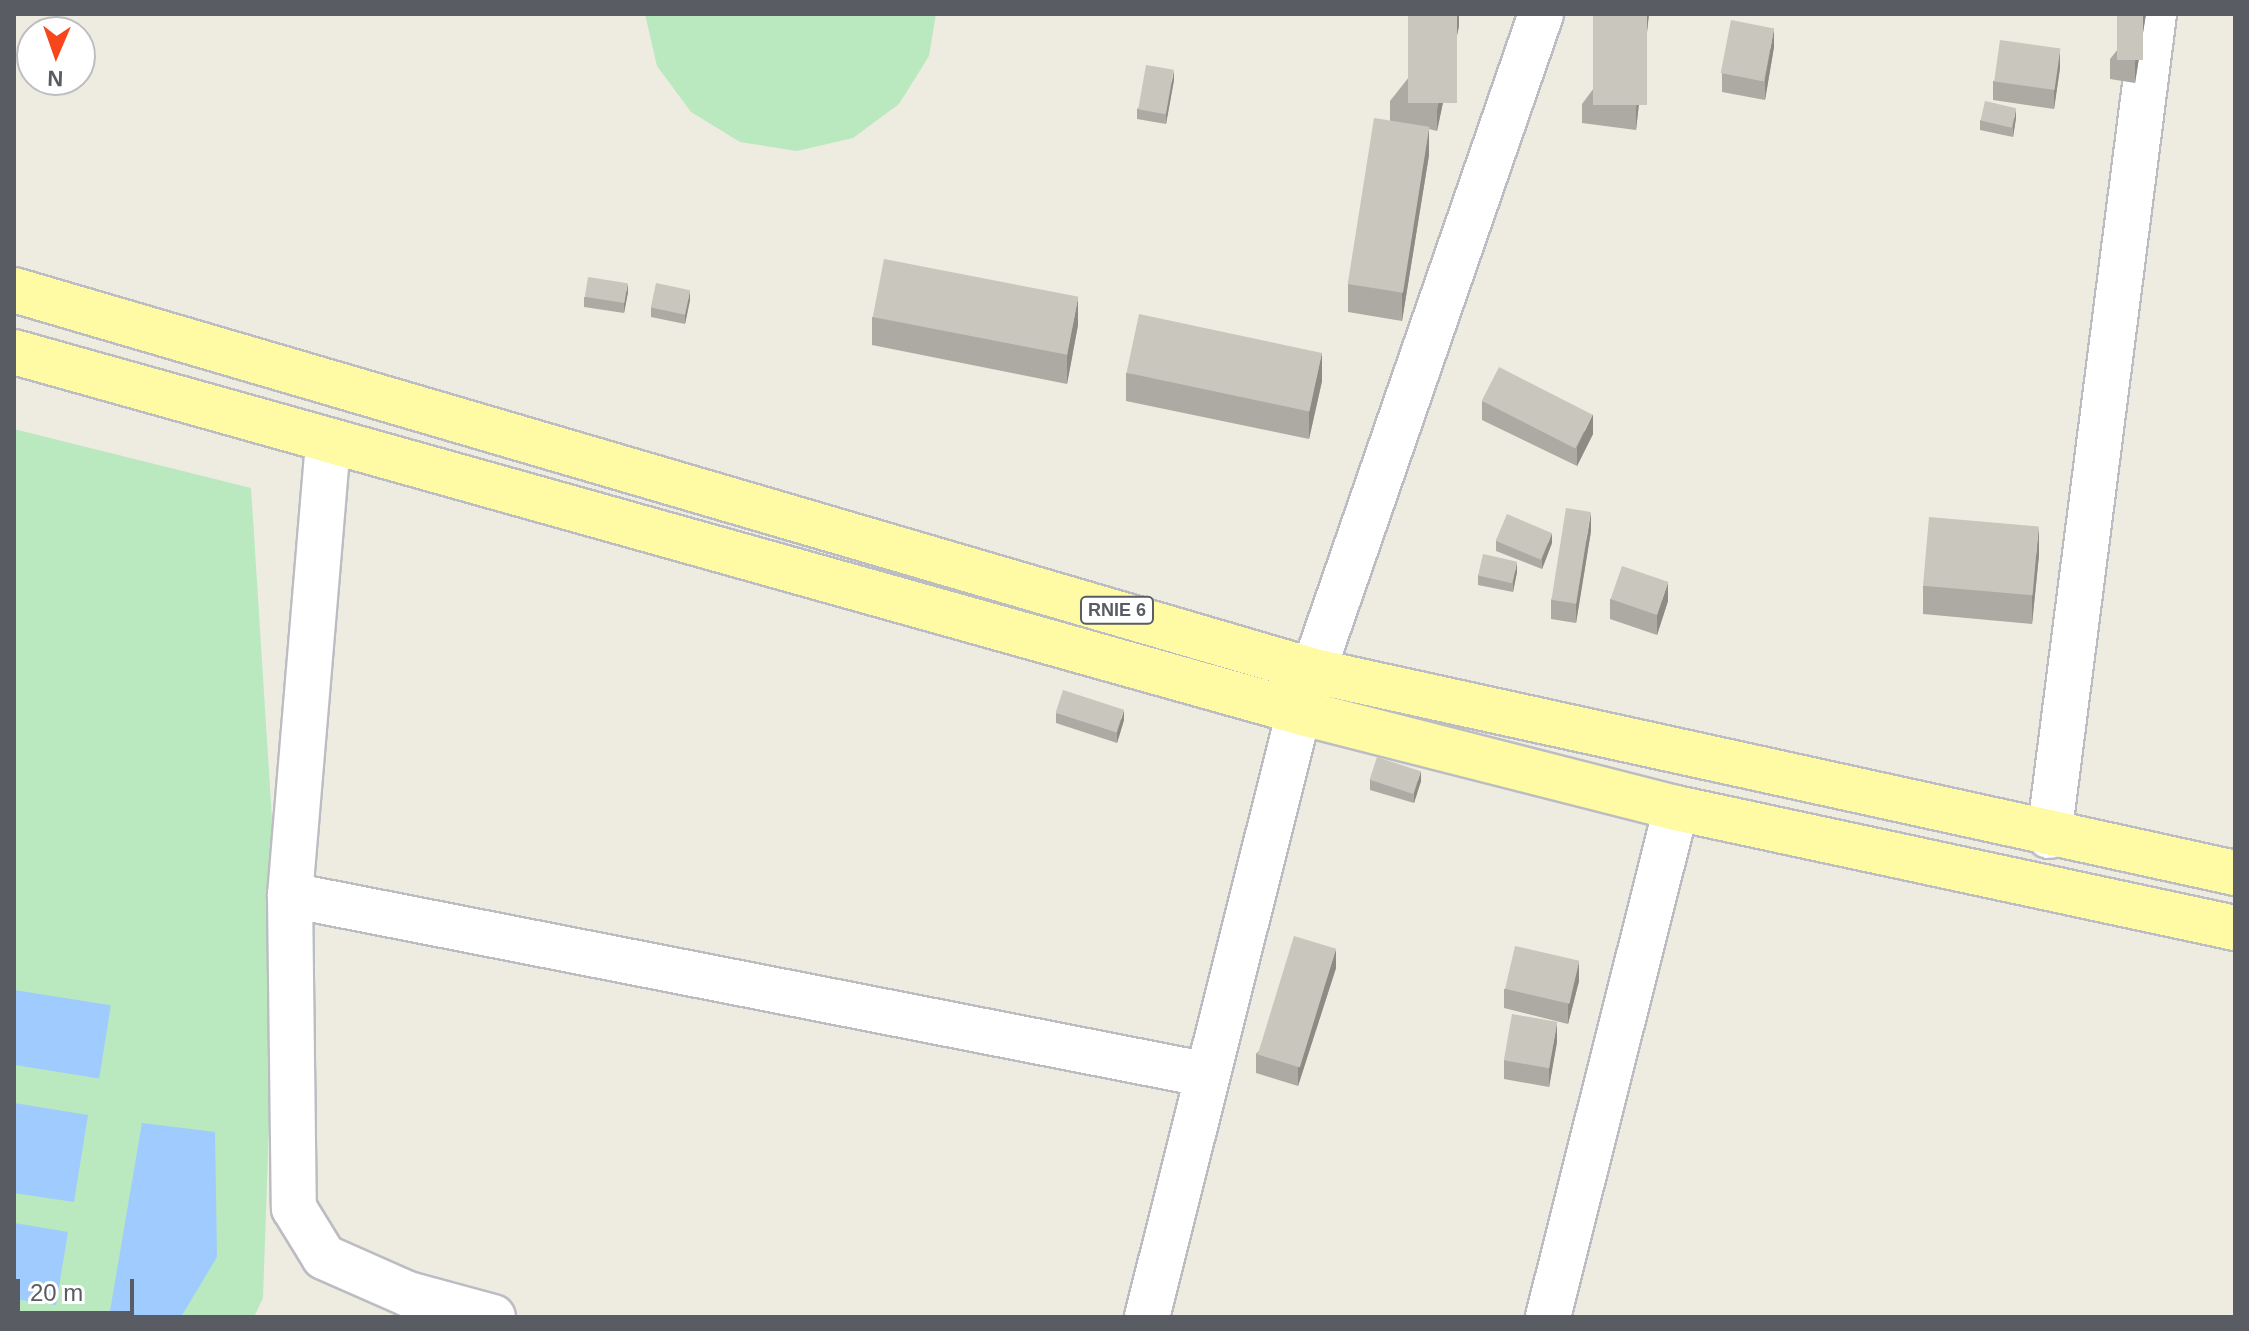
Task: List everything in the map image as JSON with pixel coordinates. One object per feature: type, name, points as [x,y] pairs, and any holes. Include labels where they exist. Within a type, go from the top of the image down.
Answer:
[{"type":"main road","name":"RNIE 6","points":[[14,290],[1314,671],[2049,836],[2235,873]]},
{"type":"main road","name":"RNIE 6","points":[[14,352],[328,443],[1299,712],[1676,808],[2235,928]]},
{"type":"street","points":[[1147,1317],[1299,712],[1541,14]]},
{"type":"street","points":[[2049,836],[2154,14]]},
{"type":"street","points":[[328,443],[290,895],[294,1208],[324,1257],[408,1294],[493,1317]]},
{"type":"street","points":[[1553,1316],[1676,808]]},
{"type":"street","points":[[290,895],[1208,1075]]},
{"type":"green space","points":[[645,14],[936,14],[929,56],[899,104],[853,138],[797,151],[740,142],[691,112],[657,66]]},
{"type":"green space","points":[[14,429],[251,488],[277,898],[263,1298],[254,1317],[14,1317]]},
{"type":"water","points":[[14,990],[111,1005],[99,1078],[14,1065]]},
{"type":"water","points":[[14,1103],[88,1115],[74,1202],[14,1193]]},
{"type":"water","points":[[142,1123],[215,1132],[217,1257],[181,1317],[109,1317]]},
{"type":"water","points":[[14,1223],[68,1232],[56,1305],[14,1299]]},
{"type":"building","points":[[1408,14],[1457,14],[1457,103],[1408,103]]},
{"type":"building","points":[[1593,14],[1647,14],[1647,105],[1593,105]]},
{"type":"building","points":[[2117,14],[2143,14],[2143,60],[2117,60]]},
{"type":"building","points":[[1731,20],[1774,28],[1764,81],[1721,73]]},
{"type":"building","points":[[2000,40],[2060,48],[2055,90],[1994,82]]},
{"type":"building","points":[[1146,65],[1174,70],[1166,114],[1138,109]]},
{"type":"building","points":[[1985,101],[2016,108],[2012,128],[1981,120]]},
{"type":"building","points":[[1374,118],[1429,127],[1403,293],[1348,284]]},
{"type":"building","points":[[884,259],[1078,297],[1067,355],[873,317]]},
{"type":"building","points":[[588,277],[628,283],[624,303],[585,297]]},
{"type":"building","points":[[656,283],[690,290],[685,315],[651,307]]},
{"type":"building","points":[[1139,314],[1322,353],[1309,412],[1127,373]]},
{"type":"building","points":[[1499,367],[1593,415],[1575,449],[1482,401]]},
{"type":"building","points":[[1566,508],[1591,512],[1576,604],[1551,600]]},
{"type":"building","points":[[1507,514],[1552,533],[1541,560],[1496,541]]},
{"type":"building","points":[[1929,517],[2039,527],[2033,595],[1923,586]]},
{"type":"building","points":[[1483,554],[1517,562],[1512,583],[1478,575]]},
{"type":"building","points":[[1622,566],[1668,582],[1657,615],[1611,599]]},
{"type":"building","points":[[1063,690],[1124,710],[1116,733],[1056,713]]},
{"type":"building","points":[[1377,757],[1421,771],[1413,794],[1370,780]]},
{"type":"building","points":[[1294,936],[1336,949],[1300,1067],[1258,1055]]},
{"type":"building","points":[[1515,946],[1579,961],[1569,1004],[1505,989]]},
{"type":"building","points":[[1512,1014],[1557,1022],[1549,1068],[1504,1060]]}]
